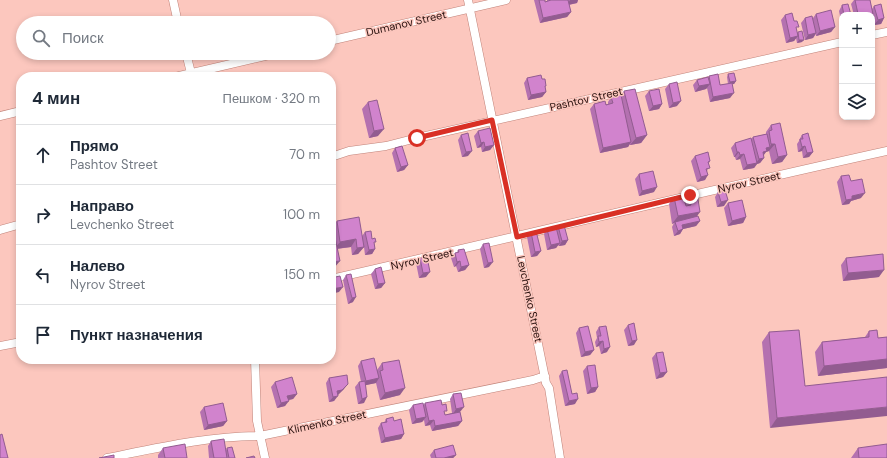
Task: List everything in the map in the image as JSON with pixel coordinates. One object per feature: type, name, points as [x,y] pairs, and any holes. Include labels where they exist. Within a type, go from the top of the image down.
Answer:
[{"type":"street","points":[[172,0],[176,16]]},
{"type":"street","name":"Dumanov Street","points":[[336,39],[469,4],[506,0]]},
{"type":"street","name":"Levchenko Street","points":[[469,4],[545,376],[549,388],[560,458]]},
{"type":"street","points":[[875,35],[887,32]]},
{"type":"street","name":"Pashtov Street","points":[[336,155],[349,151],[386,146],[492,120],[839,43]]},
{"type":"street","points":[[188,60],[190,72]]},
{"type":"street","points":[[203,72],[250,60]]},
{"type":"street","points":[[0,116],[16,112]]},
{"type":"street","name":"Nyrov Street","points":[[336,279],[690,195],[887,151]]},
{"type":"street","points":[[0,230],[16,225]]},
{"type":"street","points":[[0,346],[16,343]]},
{"type":"street","points":[[255,364],[257,421],[265,458]]},
{"type":"street","name":"Klimenko Street","points":[[107,458],[205,440],[235,436],[260,436],[533,380],[545,376]]},
{"type":"building","points":[[539,0],[545,0],[545,2],[551,0],[568,0],[571,12],[543,18]]},
{"type":"building","points":[[855,0],[870,0],[873,12],[858,12]]},
{"type":"building","points":[[848,4],[850,12],[843,12],[842,5]]},
{"type":"building","points":[[881,4],[884,18],[878,20],[874,6]]},
{"type":"building","points":[[831,10],[835,27],[820,31],[816,14]]},
{"type":"building","points":[[792,13],[794,21],[797,21],[799,27],[796,27],[798,36],[790,38],[785,15]]},
{"type":"building","points":[[812,16],[816,33],[808,35],[805,18]]},
{"type":"building","points":[[802,31],[804,40],[799,40],[798,32]]},
{"type":"building","points":[[734,73],[736,81],[730,82],[728,74]]},
{"type":"building","points":[[718,74],[720,85],[732,83],[734,93],[713,97],[709,76]]},
{"type":"building","points":[[541,75],[542,79],[545,79],[546,92],[531,95],[527,78]]},
{"type":"building","points":[[708,77],[710,84],[699,86],[697,80]]},
{"type":"building","points":[[677,82],[681,101],[673,103],[669,84]]},
{"type":"building","points":[[635,89],[647,135],[636,138],[624,91]]},
{"type":"building","points":[[659,89],[662,104],[653,106],[649,91]]},
{"type":"building","points":[[621,95],[631,142],[603,148],[594,104],[605,101],[606,105],[613,103],[611,97]]},
{"type":"building","points":[[377,100],[384,129],[374,131],[368,102]]},
{"type":"building","points":[[780,123],[787,155],[778,157],[775,144],[771,144],[769,131],[772,130],[771,125]]},
{"type":"building","points":[[490,128],[494,145],[485,147],[484,142],[481,143],[478,131]]},
{"type":"building","points":[[468,133],[472,151],[466,152],[461,135]]},
{"type":"building","points":[[808,133],[813,152],[807,153],[805,146],[802,147],[800,139],[803,139],[802,135]]},
{"type":"building","points":[[767,134],[770,147],[766,148],[767,151],[763,152],[764,158],[759,159],[753,137]]},
{"type":"building","points":[[751,138],[757,163],[747,165],[744,154],[740,155],[739,152],[737,152],[735,143]]},
{"type":"building","points":[[402,146],[408,165],[401,167],[395,148]]},
{"type":"building","points":[[708,152],[710,161],[708,162],[710,168],[706,169],[708,175],[701,177],[695,156]]},
{"type":"building","points":[[653,171],[657,187],[642,191],[639,174]]},
{"type":"building","points":[[849,175],[851,181],[862,179],[865,193],[852,196],[852,199],[846,200],[841,176]]},
{"type":"building","points":[[725,190],[728,200],[721,202],[718,192]]},
{"type":"building","points":[[697,193],[700,212],[678,216],[674,197],[683,195],[686,206],[691,205],[689,195]]},
{"type":"building","points":[[742,200],[746,217],[732,221],[728,203]]},
{"type":"building","points":[[698,216],[700,221],[682,225],[683,229],[678,231],[675,222]]},
{"type":"building","points":[[359,217],[364,247],[357,248],[356,239],[340,242],[337,221]]},
{"type":"building","points":[[564,225],[568,240],[562,241],[558,226]]},
{"type":"building","points":[[556,227],[560,243],[551,245],[547,229]]},
{"type":"building","points":[[371,231],[372,239],[375,238],[376,242],[374,242],[375,249],[369,250],[365,232]]},
{"type":"building","points":[[536,231],[541,251],[535,252],[531,232]]},
{"type":"building","points":[[336,242],[340,261],[336,261]]},
{"type":"building","points":[[489,243],[493,262],[488,263],[483,244]]},
{"type":"building","points":[[464,249],[469,265],[461,267],[460,261],[457,262],[455,253],[459,252],[458,250]]},
{"type":"building","points":[[883,254],[884,270],[848,273],[846,258]]},
{"type":"building","points":[[427,257],[430,272],[423,273],[420,258]]},
{"type":"building","points":[[381,267],[385,283],[378,284],[375,269]]},
{"type":"building","points":[[351,274],[356,297],[352,298],[346,275]]},
{"type":"building","points":[[340,276],[343,287],[336,288],[336,277]]},
{"type":"building","points":[[634,323],[637,340],[632,341],[628,325]]},
{"type":"building","points":[[588,326],[594,350],[585,352],[579,328]]},
{"type":"building","points":[[606,326],[610,347],[604,349],[603,341],[599,342],[598,336],[601,336],[599,327]]},
{"type":"building","points":[[799,330],[805,386],[887,377],[887,407],[777,418],[769,332]]},
{"type":"building","points":[[877,330],[878,338],[887,337],[887,359],[824,366],[822,342],[869,337],[869,331]]},
{"type":"building","points":[[663,352],[667,372],[660,373],[656,353]]},
{"type":"building","points":[[374,358],[379,378],[366,381],[361,361]]},
{"type":"building","points":[[399,360],[405,388],[385,393],[380,371],[383,370],[382,363]]},
{"type":"building","points":[[595,365],[598,387],[591,388],[587,366]]},
{"type":"building","points":[[567,370],[572,394],[577,393],[578,399],[569,401],[562,371]]},
{"type":"building","points":[[347,375],[348,384],[342,390],[337,391],[338,396],[333,397],[329,378]]},
{"type":"building","points":[[292,377],[297,394],[287,396],[289,401],[281,403],[275,382]]},
{"type":"building","points":[[365,381],[367,397],[362,399],[359,382]]},
{"type":"building","points":[[461,393],[464,407],[456,409],[453,394]]},
{"type":"building","points":[[441,400],[442,405],[446,404],[447,411],[444,411],[445,415],[460,412],[462,421],[435,426],[434,420],[429,421],[425,403]]},
{"type":"building","points":[[223,403],[227,421],[208,425],[204,407]]},
{"type":"building","points":[[423,403],[426,417],[416,419],[413,405]]},
{"type":"building","points":[[393,417],[394,421],[401,419],[404,434],[385,438],[381,423],[387,422],[386,419]]},
{"type":"building","points":[[2,434],[8,458],[0,458],[0,435]]},
{"type":"building","points":[[224,439],[227,458],[214,458],[211,441]]},
{"type":"building","points":[[185,444],[187,458],[165,458],[163,448]]},
{"type":"building","points":[[887,444],[887,458],[859,458],[858,448]]},
{"type":"building","points":[[453,445],[456,455],[436,458],[434,450]]},
{"type":"building","points":[[232,447],[235,458],[229,458],[227,448]]},
{"type":"building","points":[[114,455],[114,458],[99,458]]},
{"type":"route","points":[[417,138],[492,120],[517,237],[690,195]]}]
